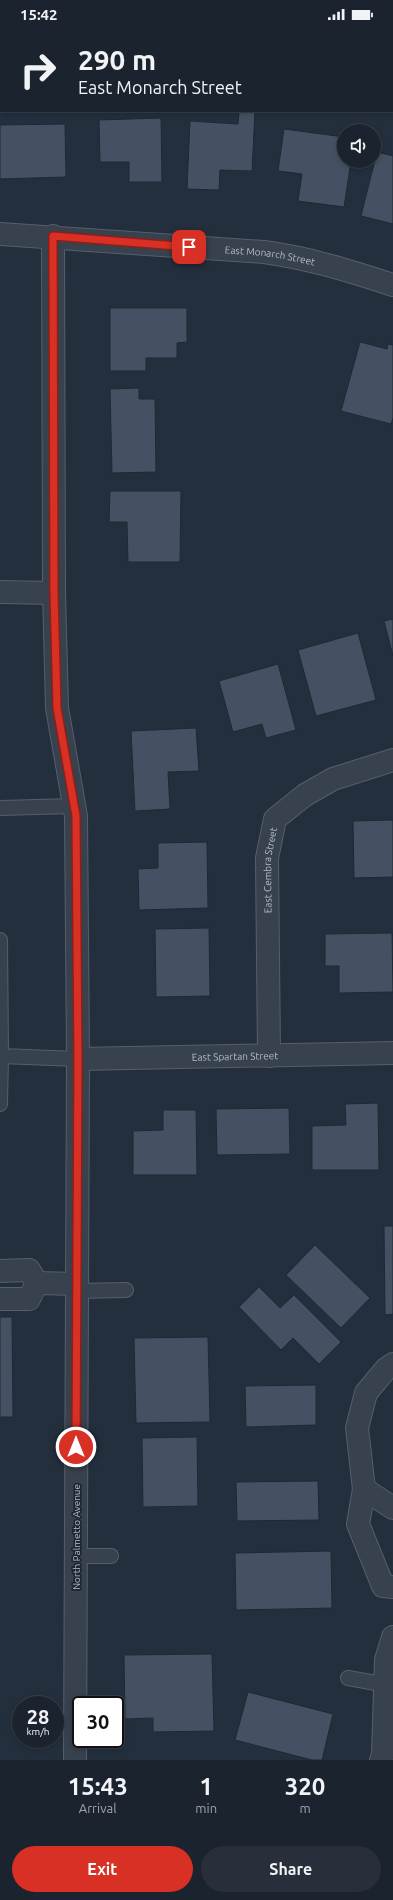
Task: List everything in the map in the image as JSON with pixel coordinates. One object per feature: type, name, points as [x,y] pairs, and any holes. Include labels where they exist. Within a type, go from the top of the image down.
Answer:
[{"type":"street","name":"East Monarch Street","points":[[0,234],[53,236],[264,252],[296,256],[327,264],[393,285]]},
{"type":"street","name":"North Palmetto Avenue","points":[[53,236],[54,593],[57,708],[76,824],[78,1060],[75,1760]]},
{"type":"street","points":[[0,592],[54,593]]},
{"type":"street","name":"East Cembra Street","points":[[269,1056],[267,858],[275,819],[304,795],[333,779],[393,760]]},
{"type":"street","name":"East Spartan Street","points":[[78,1060],[393,1053]]},
{"type":"street","points":[[0,1270],[29,1270],[36,1283]]},
{"type":"street","points":[[36,1283],[76,1287]]},
{"type":"street","points":[[0,1299],[29,1299],[36,1283]]},
{"type":"street","points":[[393,1364],[386,1369],[366,1394],[357,1428],[364,1489],[358,1524],[383,1586],[393,1587]]},
{"type":"street","points":[[364,1489],[393,1508]]},
{"type":"street","points":[[381,1760],[383,1754],[389,1686],[386,1660],[393,1637]]},
{"type":"lane","points":[[0,808],[74,806]]},
{"type":"lane","points":[[0,940],[0,1104]]},
{"type":"lane","points":[[1,1056],[78,1060]]},
{"type":"lane","points":[[76,1287],[126,1290]]},
{"type":"lane","points":[[76,1556],[111,1556]]},
{"type":"lane","points":[[348,1678],[389,1686]]},
{"type":"building","points":[[239,112],[255,112],[252,171],[220,170],[219,190],[187,189],[190,121],[238,124]]},
{"type":"building","points":[[161,118],[162,182],[129,182],[129,162],[100,162],[99,120]]},
{"type":"building","points":[[65,124],[66,177],[0,179],[0,125]]},
{"type":"building","points":[[284,129],[337,136],[337,168],[350,168],[344,207],[298,201],[302,174],[278,171]]},
{"type":"building","points":[[381,153],[393,156],[393,224],[361,216],[373,168],[381,168]]},
{"type":"building","points":[[110,308],[187,308],[187,342],[177,343],[177,358],[146,358],[146,371],[110,371]]},
{"type":"building","points":[[360,342],[387,349],[388,344],[393,345],[393,418],[391,424],[341,411]]},
{"type":"building","points":[[139,388],[139,399],[155,399],[156,472],[112,473],[110,389]]},
{"type":"building","points":[[110,491],[181,491],[180,562],[128,562],[127,522],[109,522]]},
{"type":"building","points":[[393,619],[393,656],[384,621]]},
{"type":"building","points":[[358,633],[376,700],[316,716],[298,650]]},
{"type":"building","points":[[278,664],[296,730],[266,738],[262,724],[233,732],[219,681]]},
{"type":"building","points":[[196,728],[199,771],[168,772],[170,809],[135,811],[131,731]]},
{"type":"building","points":[[393,820],[393,877],[354,878],[353,821]]},
{"type":"building","points":[[207,842],[208,908],[139,910],[138,869],[158,868],[158,843]]},
{"type":"building","points":[[209,928],[210,996],[156,997],[155,929]]},
{"type":"building","points":[[392,933],[393,992],[339,993],[339,966],[325,966],[325,934]]},
{"type":"building","points":[[378,1103],[379,1170],[312,1170],[312,1126],[346,1125],[345,1104]]},
{"type":"building","points":[[289,1108],[290,1154],[217,1155],[216,1109]]},
{"type":"building","points":[[163,1110],[196,1110],[197,1175],[133,1175],[133,1131],[163,1130]]},
{"type":"building","points":[[384,1226],[393,1226],[393,1314],[385,1315]]},
{"type":"building","points":[[315,1245],[370,1298],[341,1328],[286,1275]]},
{"type":"building","points":[[259,1287],[280,1308],[294,1295],[341,1342],[319,1364],[293,1338],[281,1350],[239,1307]]},
{"type":"building","points":[[0,1317],[12,1317],[13,1417],[0,1417]]},
{"type":"building","points":[[208,1337],[210,1422],[136,1423],[134,1338]]},
{"type":"building","points":[[316,1385],[316,1425],[246,1427],[245,1386]]},
{"type":"building","points":[[197,1437],[198,1506],[143,1507],[142,1438]]},
{"type":"building","points":[[318,1481],[319,1520],[237,1521],[236,1482]]},
{"type":"building","points":[[331,1551],[332,1608],[236,1610],[235,1553]]},
{"type":"building","points":[[212,1654],[214,1731],[153,1732],[153,1718],[125,1719],[124,1655]]},
{"type":"building","points":[[248,1692],[333,1714],[322,1760],[312,1760],[235,1740]]},
{"type":"route","points":[[76,1447],[75,1284],[78,1060],[76,816],[57,708],[54,593],[53,236],[189,247]]}]
